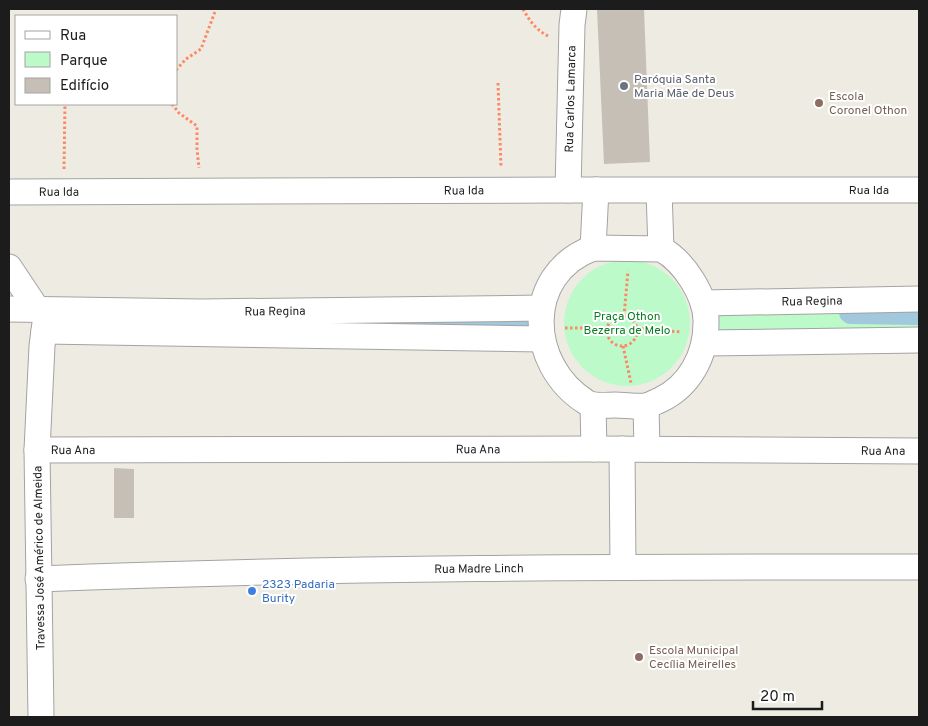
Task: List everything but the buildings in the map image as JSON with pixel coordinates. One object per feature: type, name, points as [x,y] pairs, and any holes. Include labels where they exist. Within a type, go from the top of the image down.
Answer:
[{"type":"street","name":"Rua Carlos Lamarca","points":[[568,190],[571,46],[574,9]]},
{"type":"street","points":[[593,248],[596,190]]},
{"type":"street","name":"Rua Ida","points":[[9,192],[919,190]]},
{"type":"street","points":[[659,191],[661,249]]},
{"type":"street","points":[[593,248],[661,249],[667,252],[692,279],[703,304],[706,321],[695,338],[698,362],[685,381],[668,396],[588,404],[562,380],[549,361],[550,334],[542,308],[550,283],[569,260],[593,248]]},
{"type":"street","points":[[9,267],[43,316]]},
{"type":"street","name":"Rua Regina","points":[[703,304],[919,298]]},
{"type":"street","name":"Rua Regina","points":[[43,316],[542,308]]},
{"type":"street","name":"Rua Regina","points":[[9,309],[43,316],[550,334]]},
{"type":"street","name":"Travessa José Américo de Almeida","points":[[41,717],[37,450],[43,316]]},
{"type":"street","points":[[695,338],[919,340]]},
{"type":"street","points":[[640,398],[647,449]]},
{"type":"street","points":[[594,404],[594,448]]},
{"type":"street","name":"Rua Ana","points":[[37,450],[594,448],[919,451]]},
{"type":"street","points":[[622,449],[623,567]]},
{"type":"street","name":"Rua Madre Linch","points":[[38,579],[208,572],[623,567],[919,567]]},
{"type":"path","points":[[178,68],[186,59],[201,49],[216,9]]},
{"type":"path","points":[[523,9],[527,18],[540,32],[571,46]]},
{"type":"path","points":[[498,83],[501,190]]},
{"type":"path","points":[[64,192],[65,105]]},
{"type":"path","points":[[173,105],[197,126],[197,149],[202,191]]},
{"type":"path","points":[[624,316],[628,262]]},
{"type":"path","points":[[624,316],[633,320],[637,328],[632,342],[623,346],[612,342],[607,328],[615,317],[624,316]]},
{"type":"path","points":[[550,334],[607,328]]},
{"type":"path","points":[[637,328],[695,338]]},
{"type":"path","points":[[623,346],[640,398]]},
{"type":"green space","name":"Praça Othon Bezerra de Melo","points":[[627,260],[651,265],[672,278],[685,299],[690,323],[685,347],[672,368],[651,381],[627,386],[603,381],[582,368],[569,347],[564,323],[569,299],[582,278],[603,265]]},
{"type":"green space","points":[[919,301],[919,331],[705,338],[704,305]]},
{"type":"waterway","points":[[851,312],[919,313]]},
{"type":"waterway","points":[[362,322],[528,325]]},
{"type":"place","name":"Paróquia Santa Maria Mãe de Deus","points":[[624,86]]},
{"type":"place","name":"Escola Coronel Othon","points":[[819,103]]},
{"type":"place","name":"2323 Padaria Burity","points":[[252,591]]},
{"type":"place","name":"Escola Municipal Cecília Meirelles","points":[[639,657]]}]
